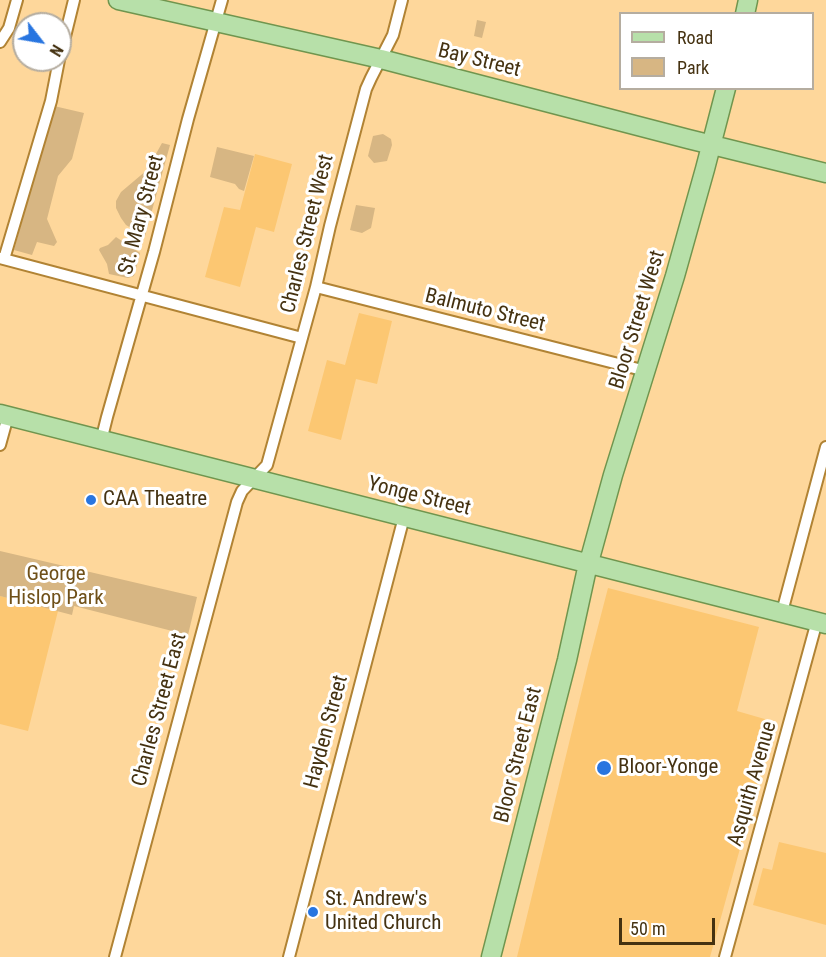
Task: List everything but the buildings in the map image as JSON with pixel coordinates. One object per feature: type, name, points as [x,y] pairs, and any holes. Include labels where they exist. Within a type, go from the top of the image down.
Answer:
[{"type":"main road","name":"Bay Street","points":[[118,0],[381,59],[826,173]]},
{"type":"main road","name":"Bloor Street West","points":[[588,563],[675,276],[726,90]]},
{"type":"main road","name":"Yonge Street","points":[[4,415],[822,622]]},
{"type":"main road","name":"Bloor Street East","points":[[491,957],[562,678],[588,563]]},
{"type":"street","points":[[0,42],[9,28],[17,0]]},
{"type":"street","name":"St. Mary Street","points":[[101,441],[184,130],[222,0]]},
{"type":"street","name":"Charles Street West","points":[[254,478],[267,465],[316,287],[366,89],[393,35],[402,0]]},
{"type":"street","points":[[57,72],[51,101],[2,259],[302,338]]},
{"type":"street","name":"Balmuto Street","points":[[316,287],[646,371]]},
{"type":"street","points":[[0,445],[4,415]]},
{"type":"street","points":[[782,612],[826,447]]},
{"type":"street","name":"Charles Street East","points":[[115,957],[237,502],[242,491],[254,478]]},
{"type":"street","name":"Hayden Street","points":[[289,957],[404,518]]},
{"type":"street","name":"Asquith Avenue","points":[[725,957],[822,622]]},
{"type":"shaded area","points":[[255,154],[292,164],[274,232],[256,227],[240,287],[205,277],[224,207],[240,210]]},
{"type":"shaded area","points":[[359,313],[392,321],[377,384],[356,379],[341,440],[308,431],[327,360],[345,365]]},
{"type":"shaded area","points":[[608,588],[759,627],[737,711],[775,722],[710,957],[517,957]]},
{"type":"shaded area","points":[[0,596],[58,611],[28,731],[0,724]]},
{"type":"shaded area","points":[[779,842],[826,853],[826,925],[753,905],[763,868],[772,870]]},
{"type":"green space","points":[[477,20],[486,22],[482,38],[474,36]]},
{"type":"green space","points":[[54,106],[84,113],[72,159],[58,176],[47,219],[57,242],[54,246],[37,242],[32,255],[14,250]]},
{"type":"green space","points":[[383,134],[391,139],[392,145],[387,161],[374,163],[368,156],[373,136]]},
{"type":"green space","points":[[162,143],[170,145],[145,236],[126,225],[116,208],[116,201],[121,192],[147,170]]},
{"type":"green space","points":[[217,147],[254,156],[244,191],[235,184],[210,177]]},
{"type":"green space","points":[[356,205],[375,208],[371,228],[362,233],[350,230]]},
{"type":"green space","points":[[116,237],[140,253],[134,276],[128,278],[109,274],[107,264],[99,250]]},
{"type":"green space","name":"George Hislop Park","points":[[0,551],[197,597],[188,635],[74,606],[72,615],[0,596]]},
{"type":"place","name":"CAA Theatre","points":[[91,500]]},
{"type":"place","name":"Bloor-Yonge","points":[[604,768]]},
{"type":"place","name":"St. Andrew's United Church","points":[[313,912]]}]
